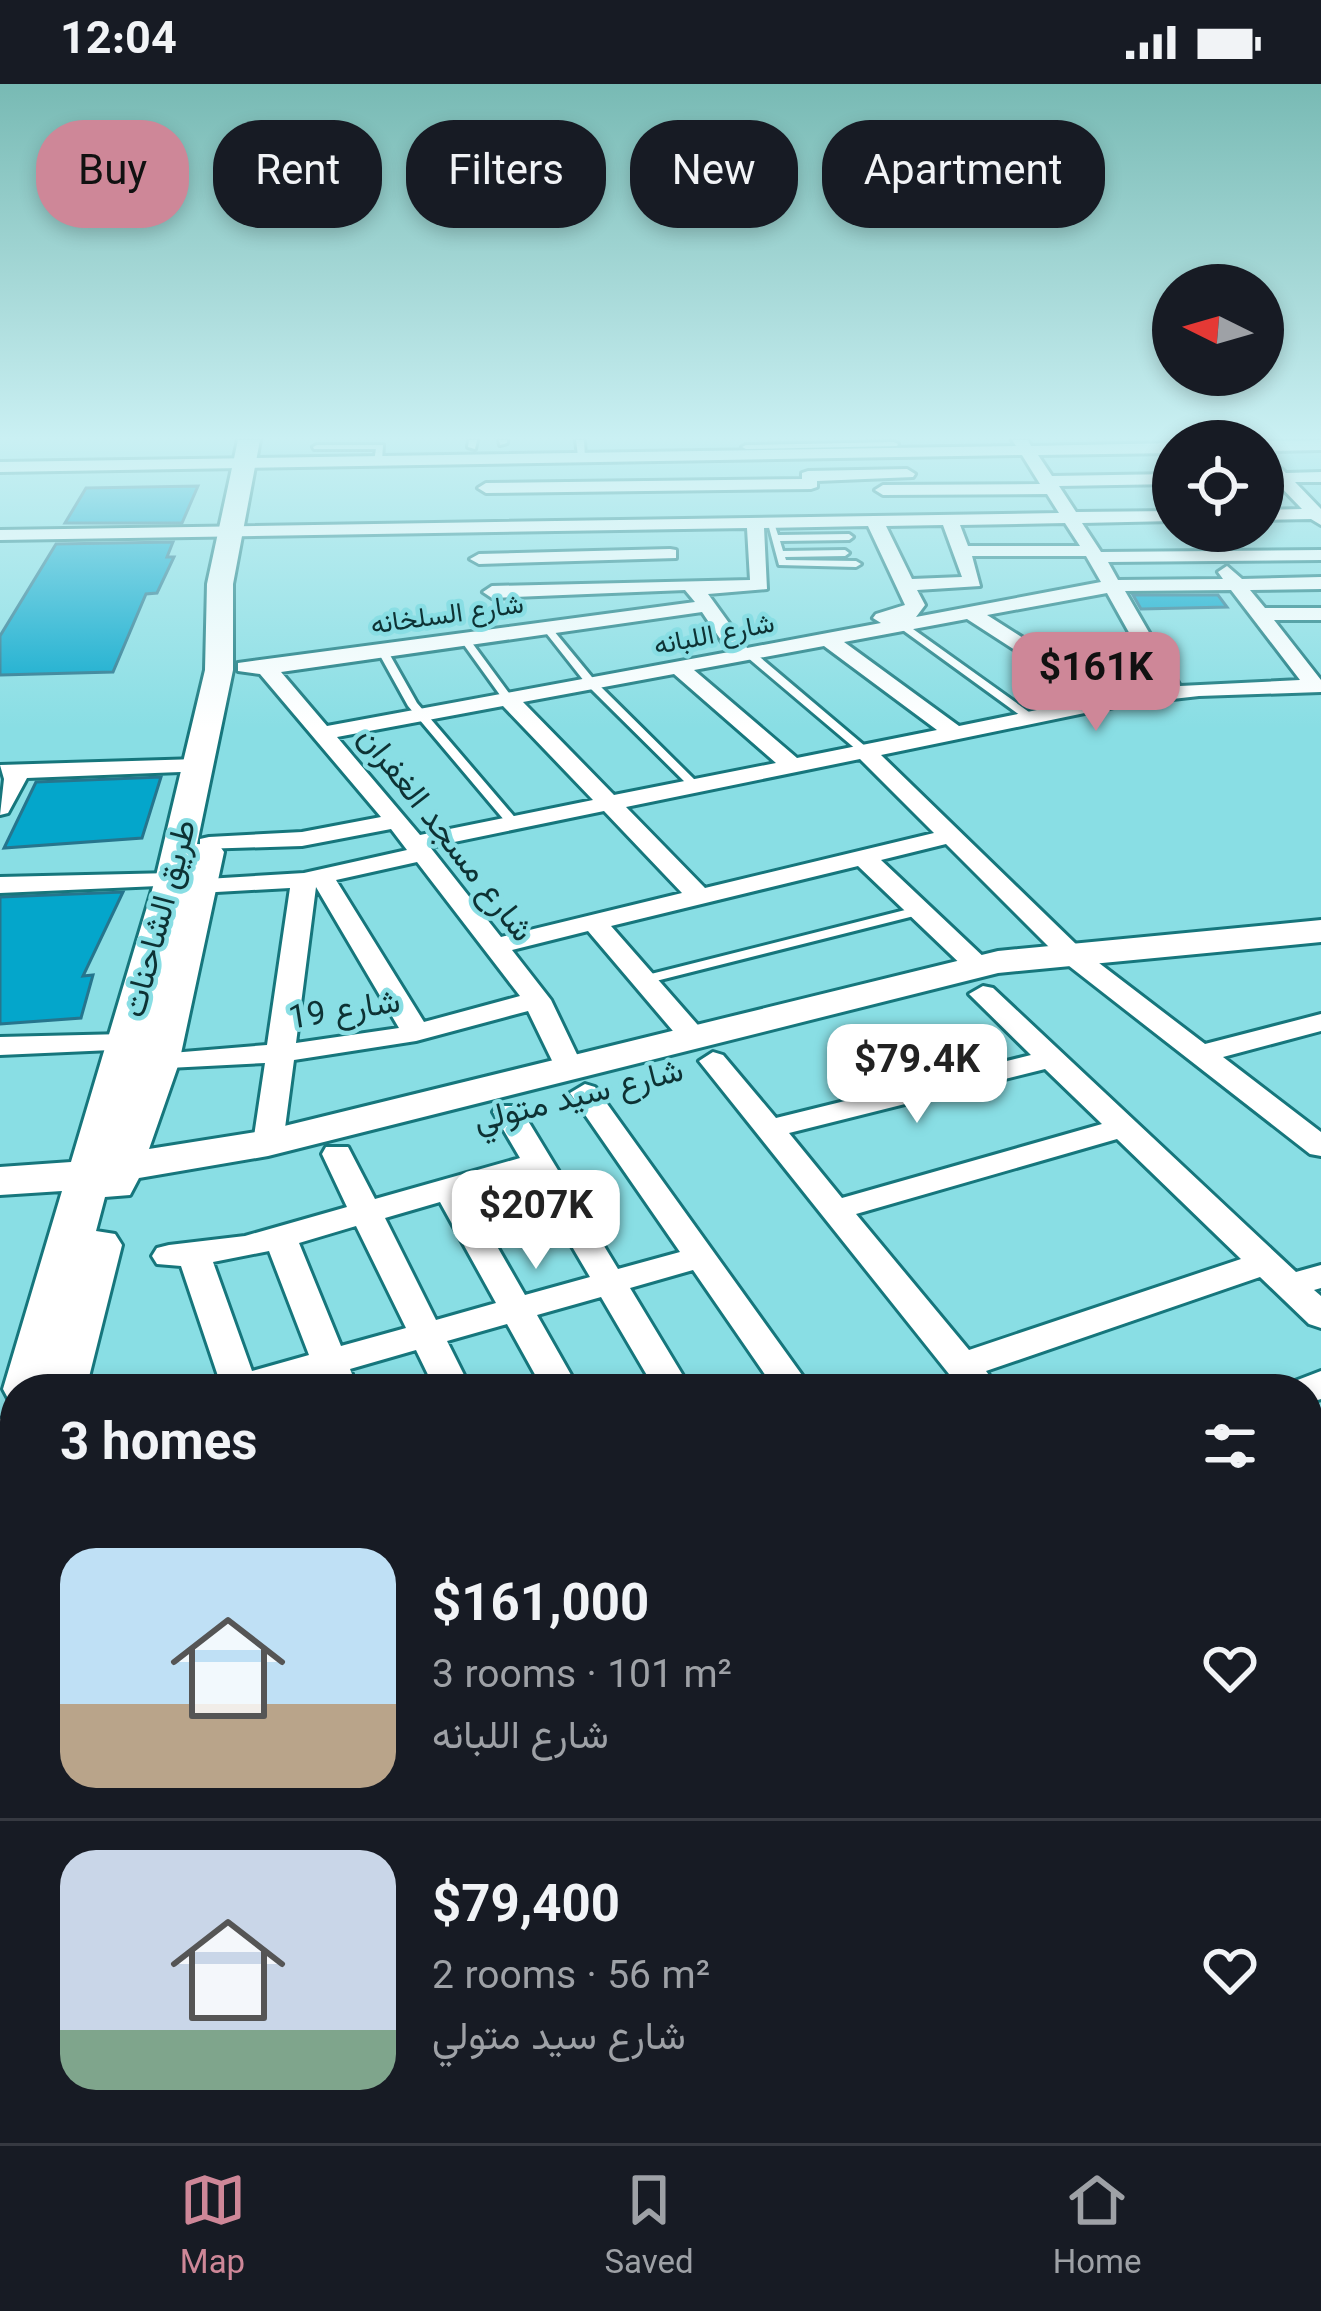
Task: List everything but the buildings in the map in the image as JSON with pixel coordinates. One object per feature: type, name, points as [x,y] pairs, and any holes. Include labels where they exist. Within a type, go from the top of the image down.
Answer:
[{"type":"main road","name":"طريق الشاحنات","points":[[33,1374],[102,1181],[159,1063],[198,766],[219,670],[220,584],[239,536]]},
{"type":"main road","name":"طريق الشاحنات","points":[[65,1374],[124,1043],[186,883],[209,844],[256,668],[242,605],[241,536]]},
{"type":"main road","name":"شارع سيد متولي","points":[[0,1201],[577,1081],[981,981],[1044,977],[1073,956],[1321,931]]},
{"type":"main road","name":"شارع سيد متولي","points":[[0,1181],[102,1181],[337,1154],[508,1112],[577,1081]]},
{"type":"street","points":[[475,536],[508,632]]},
{"type":"street","points":[[657,536],[743,652],[807,632],[912,611],[915,605],[882,536]]},
{"type":"street","points":[[492,592],[697,593],[760,585],[766,536]]},
{"type":"street","points":[[906,585],[973,582],[956,536]]},
{"type":"street","points":[[1083,536],[1173,692]]},
{"type":"street","points":[[963,551],[1321,555]]},
{"type":"street","points":[[1270,552],[1273,556]]},
{"type":"street","points":[[479,559],[670,554]]},
{"type":"street","points":[[1215,556],[1318,686]]},
{"type":"street","name":"شارع اللبانه","points":[[326,733],[1112,586],[1321,583]]},
{"type":"street","name":"شارع السلخانه","points":[[256,668],[546,627],[697,593]]},
{"type":"street","points":[[970,613],[1109,701]]},
{"type":"street","points":[[1259,614],[1321,614]]},
{"type":"street","points":[[807,632],[832,640],[957,735]]},
{"type":"street","points":[[1285,650],[1321,650]]},
{"type":"street","name":"شارع مسجد الغفران","points":[[256,668],[326,733],[537,1000],[577,1081],[778,1374]]},
{"type":"street","points":[[679,668],[795,768]]},
{"type":"street","points":[[0,885],[313,879],[514,824],[1109,701],[1173,692],[1318,686]]},
{"type":"street","points":[[509,700],[700,897]]},
{"type":"street","points":[[868,754],[1073,956],[1321,1147]]},
{"type":"street","points":[[0,808],[9,772],[198,766]]},
{"type":"street","points":[[209,844],[302,839],[397,821]]},
{"type":"street","points":[[495,946],[951,836]]},
{"type":"street","points":[[862,857],[921,910],[1050,1059],[1292,1275],[1321,1316]]},
{"type":"street","points":[[313,879],[416,1033]]},
{"type":"street","points":[[268,1144],[313,879]]},
{"type":"street","points":[[594,922],[970,1374]]},
{"type":"street","name":"شارع 19","points":[[159,1063],[283,1055],[416,1033],[537,1000]]},
{"type":"street","points":[[1201,1054],[1321,1022]]},
{"type":"street","points":[[0,1046],[124,1043]]},
{"type":"street","points":[[769,1129],[1050,1059]]},
{"type":"street","points":[[508,1112],[664,1374]]},
{"type":"street","points":[[835,1210],[1124,1127]]},
{"type":"street","points":[[337,1154],[445,1374]]},
{"type":"street","points":[[232,1374],[182,1255],[280,1237],[538,1163]]},
{"type":"street","points":[[449,1189],[553,1374]]},
{"type":"street","points":[[280,1237],[333,1374]]},
{"type":"street","points":[[338,1374],[425,1335],[701,1257]]},
{"type":"street","points":[[981,1374],[1292,1275]]},
{"type":"lane","points":[[771,536],[786,564],[856,564]]},
{"type":"lane","points":[[779,554],[844,553]]},
{"type":"lane","points":[[903,626],[1032,718]]},
{"type":"lane","points":[[546,627],[592,684],[697,788]]},
{"type":"lane","points":[[464,638],[509,700]]},
{"type":"lane","points":[[382,650],[422,716],[514,824]]},
{"type":"lane","points":[[743,652],[868,754]]},
{"type":"lane","points":[[644,980],[921,910]]}]
